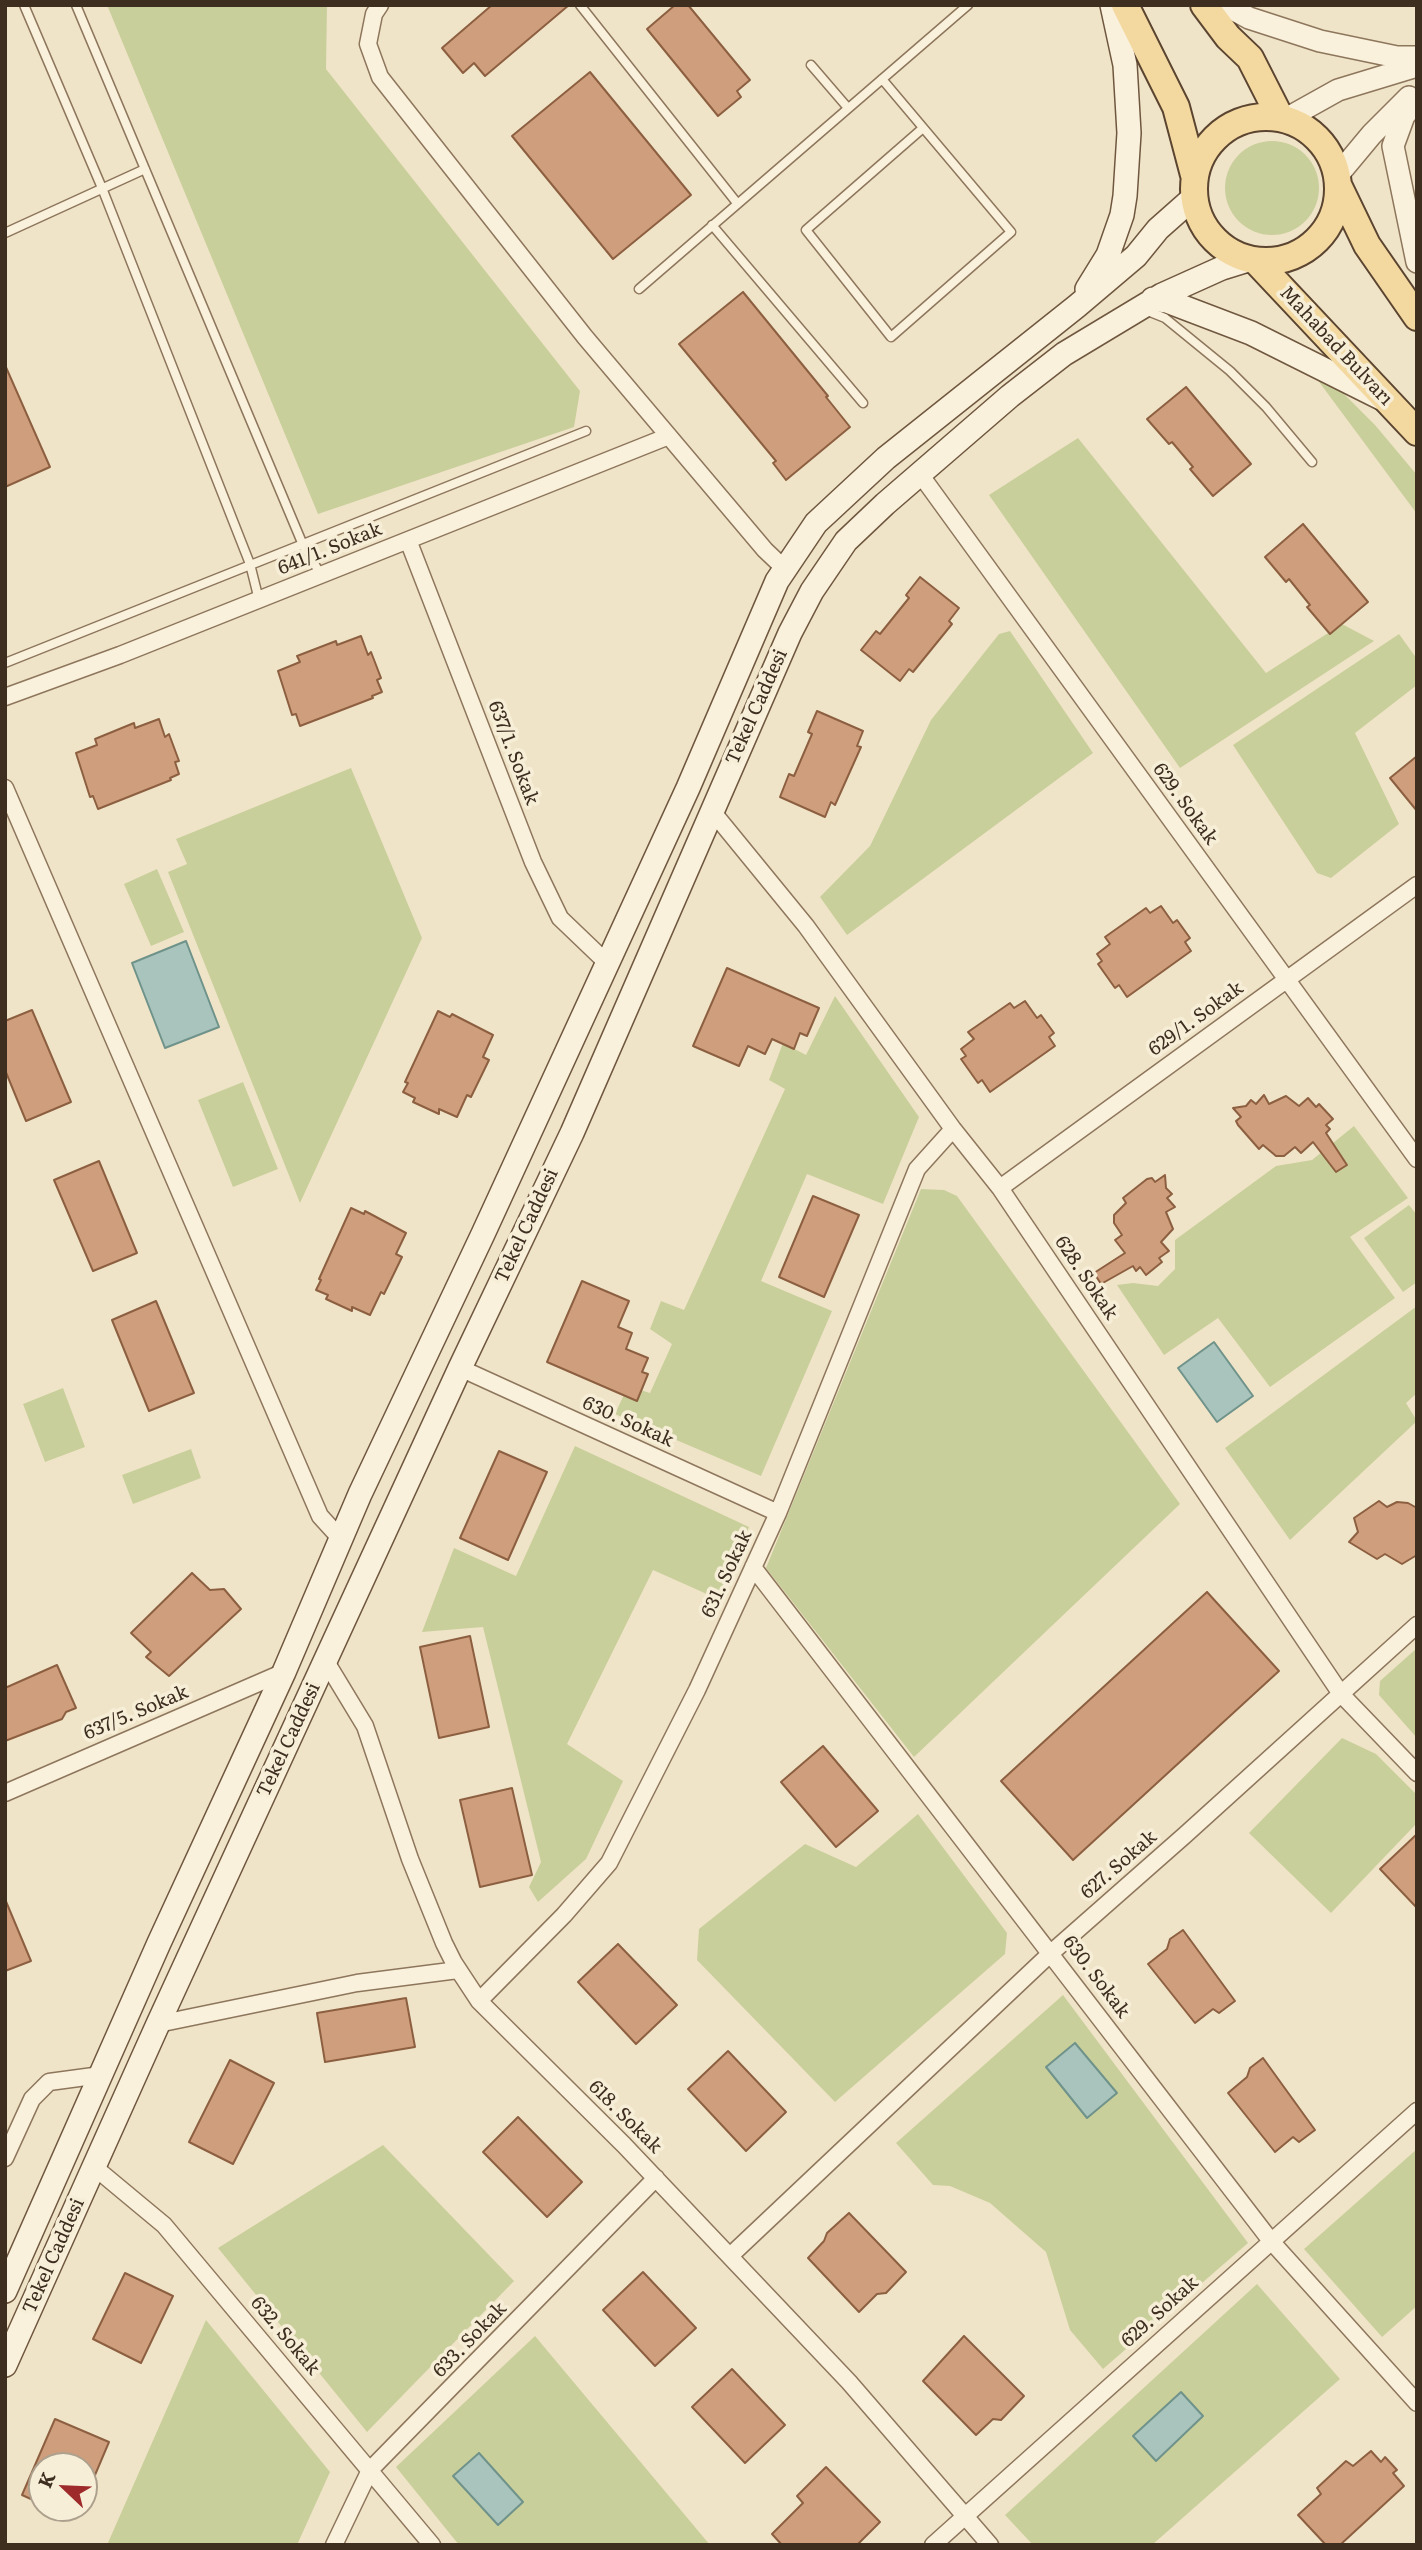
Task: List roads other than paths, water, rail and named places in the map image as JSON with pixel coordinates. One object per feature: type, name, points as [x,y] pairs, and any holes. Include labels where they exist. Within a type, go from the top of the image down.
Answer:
[{"type":"main road","points":[[1077,306],[1108,255],[1122,215],[1125,196],[1129,133],[1125,65],[1112,5]]},
{"type":"main road","points":[[5,2291],[159,1943],[284,1672],[340,1538],[607,963],[785,569],[816,523],[886,458],[1136,256],[1194,186],[1202,153],[1216,135],[1236,122],[1258,116],[1283,118],[1312,132],[1324,144],[1332,159],[1338,195],[1334,214],[1311,246],[1294,256],[1276,261],[1253,260],[1238,256],[1221,246],[1198,216],[1194,186],[1176,107],[1125,5]]},
{"type":"main road","points":[[1204,5],[1228,37],[1250,58],[1283,118]]},
{"type":"main road","points":[[1337,180],[1367,245],[1417,317]]},
{"type":"main road","name":"Tekel Caddesi","points":[[5,2365],[93,2166],[325,1661],[572,1133],[790,633],[812,590],[846,541],[1010,396],[1064,354],[1145,303],[1222,268],[1253,260]]},
{"type":"main road","name":"Mahabad Bulvarı","points":[[1253,260],[1417,432]]},
{"type":"main road","points":[[1145,303],[1167,301],[1251,333],[1388,401]]},
{"type":"street","points":[[380,5],[374,14],[369,44],[380,77],[585,337],[765,550],[785,569]]},
{"type":"street","points":[[1225,5],[1250,18],[1320,41],[1397,57],[1417,57]]},
{"type":"street","points":[[1283,118],[1338,90],[1417,66]]},
{"type":"street","points":[[1337,180],[1372,134],[1417,89]]},
{"type":"street","points":[[1417,100],[1404,116],[1393,146],[1417,262]]},
{"type":"street","name":"641/1. Sokak","points":[[5,696],[120,655],[669,436]]},
{"type":"street","name":"629. Sokak","points":[[920,474],[1417,1159]]},
{"type":"street","name":"637/1. Sokak","points":[[408,540],[533,862],[560,918],[607,963]]},
{"type":"street","points":[[5,788],[320,1516],[340,1538]]},
{"type":"street","name":"628. Sokak","points":[[712,811],[806,926],[953,1129],[1000,1188],[1340,1695],[1417,1773]]},
{"type":"street","name":"629/1. Sokak","points":[[1000,1188],[1417,885]]},
{"type":"street","name":"631. Sokak","points":[[479,2001],[564,1914],[609,1863],[697,1690],[778,1513],[917,1169],[953,1129]]},
{"type":"street","name":"630. Sokak","points":[[460,1368],[778,1513]]},
{"type":"street","name":"630. Sokak","points":[[753,1567],[1271,2241],[1417,2403]]},
{"type":"street","name":"627. Sokak","points":[[730,2256],[1051,1953],[1417,1625]]},
{"type":"street","name":"618. Sokak","points":[[325,1661],[365,1726],[410,1859],[444,1943],[479,2001],[656,2178],[849,2382],[990,2545]]},
{"type":"street","name":"637/5. Sokak","points":[[5,1793],[284,1672]]},
{"type":"street","points":[[158,2024],[357,1983],[458,1970]]},
{"type":"street","points":[[5,2158],[32,2099],[49,2082],[101,2075]]},
{"type":"street","name":"629. Sokak","points":[[933,2545],[1417,2111]]},
{"type":"street","name":"632. Sokak","points":[[93,2166],[164,2225],[432,2545]]},
{"type":"street","name":"633. Sokak","points":[[334,2545],[370,2470],[656,2178]]},
{"type":"lane","points":[[24,5],[102,188],[250,564],[259,600]]},
{"type":"lane","points":[[76,5],[303,545],[321,575]]},
{"type":"lane","points":[[580,5],[737,203]]},
{"type":"lane","points":[[639,289],[968,5]]},
{"type":"lane","points":[[811,65],[848,108]]},
{"type":"lane","points":[[882,79],[1011,232],[891,337],[806,230],[923,128]]},
{"type":"lane","points":[[5,233],[145,169]]},
{"type":"lane","points":[[712,225],[863,403]]},
{"type":"lane","points":[[1145,303],[1230,371],[1266,407],[1312,462]]},
{"type":"lane","points":[[5,663],[586,431]]},
{"type":"water","points":[[186,941],[219,1027],[165,1048],[132,963]]},
{"type":"water","points":[[1214,1342],[1253,1396],[1217,1422],[1178,1368]]},
{"type":"water","points":[[1075,2043],[1117,2093],[1087,2118],[1046,2067]]},
{"type":"water","points":[[1181,2392],[1203,2416],[1156,2461],[1133,2436]]},
{"type":"water","points":[[479,2453],[523,2502],[498,2525],[453,2476]]}]
